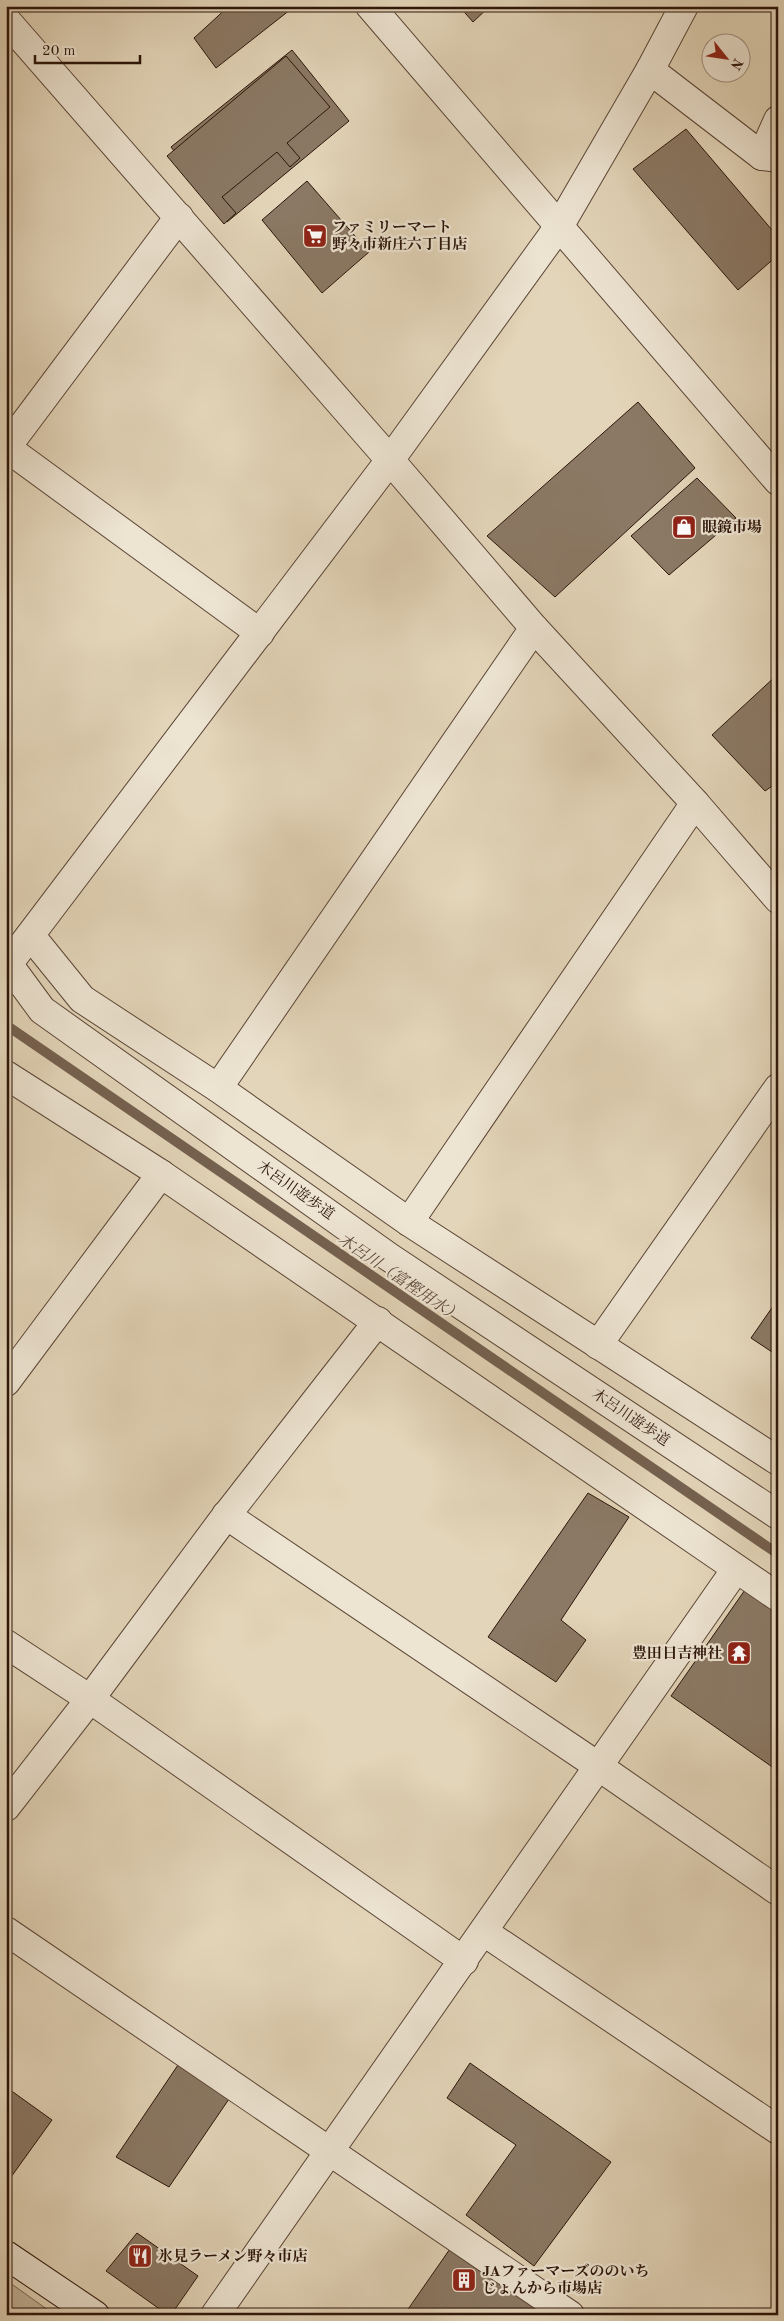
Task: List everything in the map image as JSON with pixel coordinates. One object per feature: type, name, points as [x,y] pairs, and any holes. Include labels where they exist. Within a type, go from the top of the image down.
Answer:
[{"type":"street","points":[[370,6],[778,481]]},
{"type":"street","points":[[7,964],[31,936],[390,460],[560,226],[650,70],[684,6]]},
{"type":"street","points":[[6,20],[534,628],[695,803],[778,900]]},
{"type":"street","points":[[650,70],[770,157],[778,120]]},
{"type":"street","points":[[179,217],[7,448],[260,633]]},
{"type":"street","points":[[218,1088],[534,628]]},
{"type":"street","points":[[409,1222],[695,803]]},
{"type":"street","points":[[31,936],[82,1000],[218,1088],[409,1222],[778,1461]]},
{"type":"street","name":"木呂川遊歩道","points":[[7,964],[42,1010],[389,1257],[778,1516]]},
{"type":"street","points":[[6,1075],[161,1174],[778,1597]]},
{"type":"street","points":[[598,1346],[778,1088]]},
{"type":"street","points":[[6,1382],[161,1174]]},
{"type":"street","points":[[6,1808],[90,1699],[226,1515],[378,1321]]},
{"type":"street","points":[[226,1515],[598,1766],[778,1892]]},
{"type":"street","points":[[215,2315],[736,1569]]},
{"type":"street","points":[[6,1644],[90,1699],[464,1960]]},
{"type":"street","points":[[6,1931],[331,2150],[570,2315]]},
{"type":"street","points":[[484,1932],[778,2130]]},
{"type":"street","points":[[6,2255],[95,2315]]},
{"type":"shaded area","points":[[6,2280],[55,2315],[6,2315]]},
{"type":"building","points":[[229,6],[295,6],[216,68],[194,38]]},
{"type":"building","points":[[459,6],[490,6],[473,22]]},
{"type":"building","points":[[292,50],[349,121],[227,222],[171,147]]},
{"type":"building","points":[[286,56],[330,107],[287,143],[300,158],[290,167],[277,152],[222,197],[236,213],[224,224],[167,156]]},
{"type":"building","points":[[686,129],[778,237],[778,255],[738,290],[633,169]]},
{"type":"building","name":"ファミリーマート 野々市新庄六丁目店","points":[[307,181],[369,252],[322,293],[262,220]]},
{"type":"building","points":[[638,402],[695,468],[555,597],[487,536]]},
{"type":"building","name":"眼鏡市場","points":[[697,478],[736,518],[669,575],[631,536]]},
{"type":"building","points":[[778,674],[778,782],[765,791],[712,735]]},
{"type":"building","points":[[778,1299],[778,1356],[751,1338]]},
{"type":"building","points":[[588,1493],[629,1517],[561,1620],[586,1640],[556,1682],[488,1637]]},
{"type":"building","name":"豊田日吉神社","points":[[747,1587],[778,1610],[778,1771],[671,1696]]},
{"type":"building","points":[[470,2063],[611,2162],[534,2266],[466,2215],[516,2145],[447,2098]]},
{"type":"building","points":[[178,2065],[229,2099],[169,2187],[116,2157]]},
{"type":"building","points":[[6,2087],[52,2120],[6,2184]]},
{"type":"building","points":[[137,2233],[198,2276],[171,2315],[168,2315],[106,2271]]},
{"type":"building","name":"JAファーマーズののいち じょんから市場店","points":[[452,2246],[547,2315],[404,2315]]},
{"type":"waterway","name":"木呂川（富樫用水）","points":[[6,1025],[778,1554]]},
{"type":"place","name":"ファミリーマート 野々市新庄六丁目店","points":[[315,236]]},
{"type":"place","name":"眼鏡市場","points":[[684,527]]},
{"type":"place","name":"豊田日吉神社","points":[[739,1653]]},
{"type":"place","name":"氷見ラーメン野々市店","points":[[140,2256]]},
{"type":"place","name":"JAファーマーズののいち じょんから市場店","points":[[464,2280]]}]
